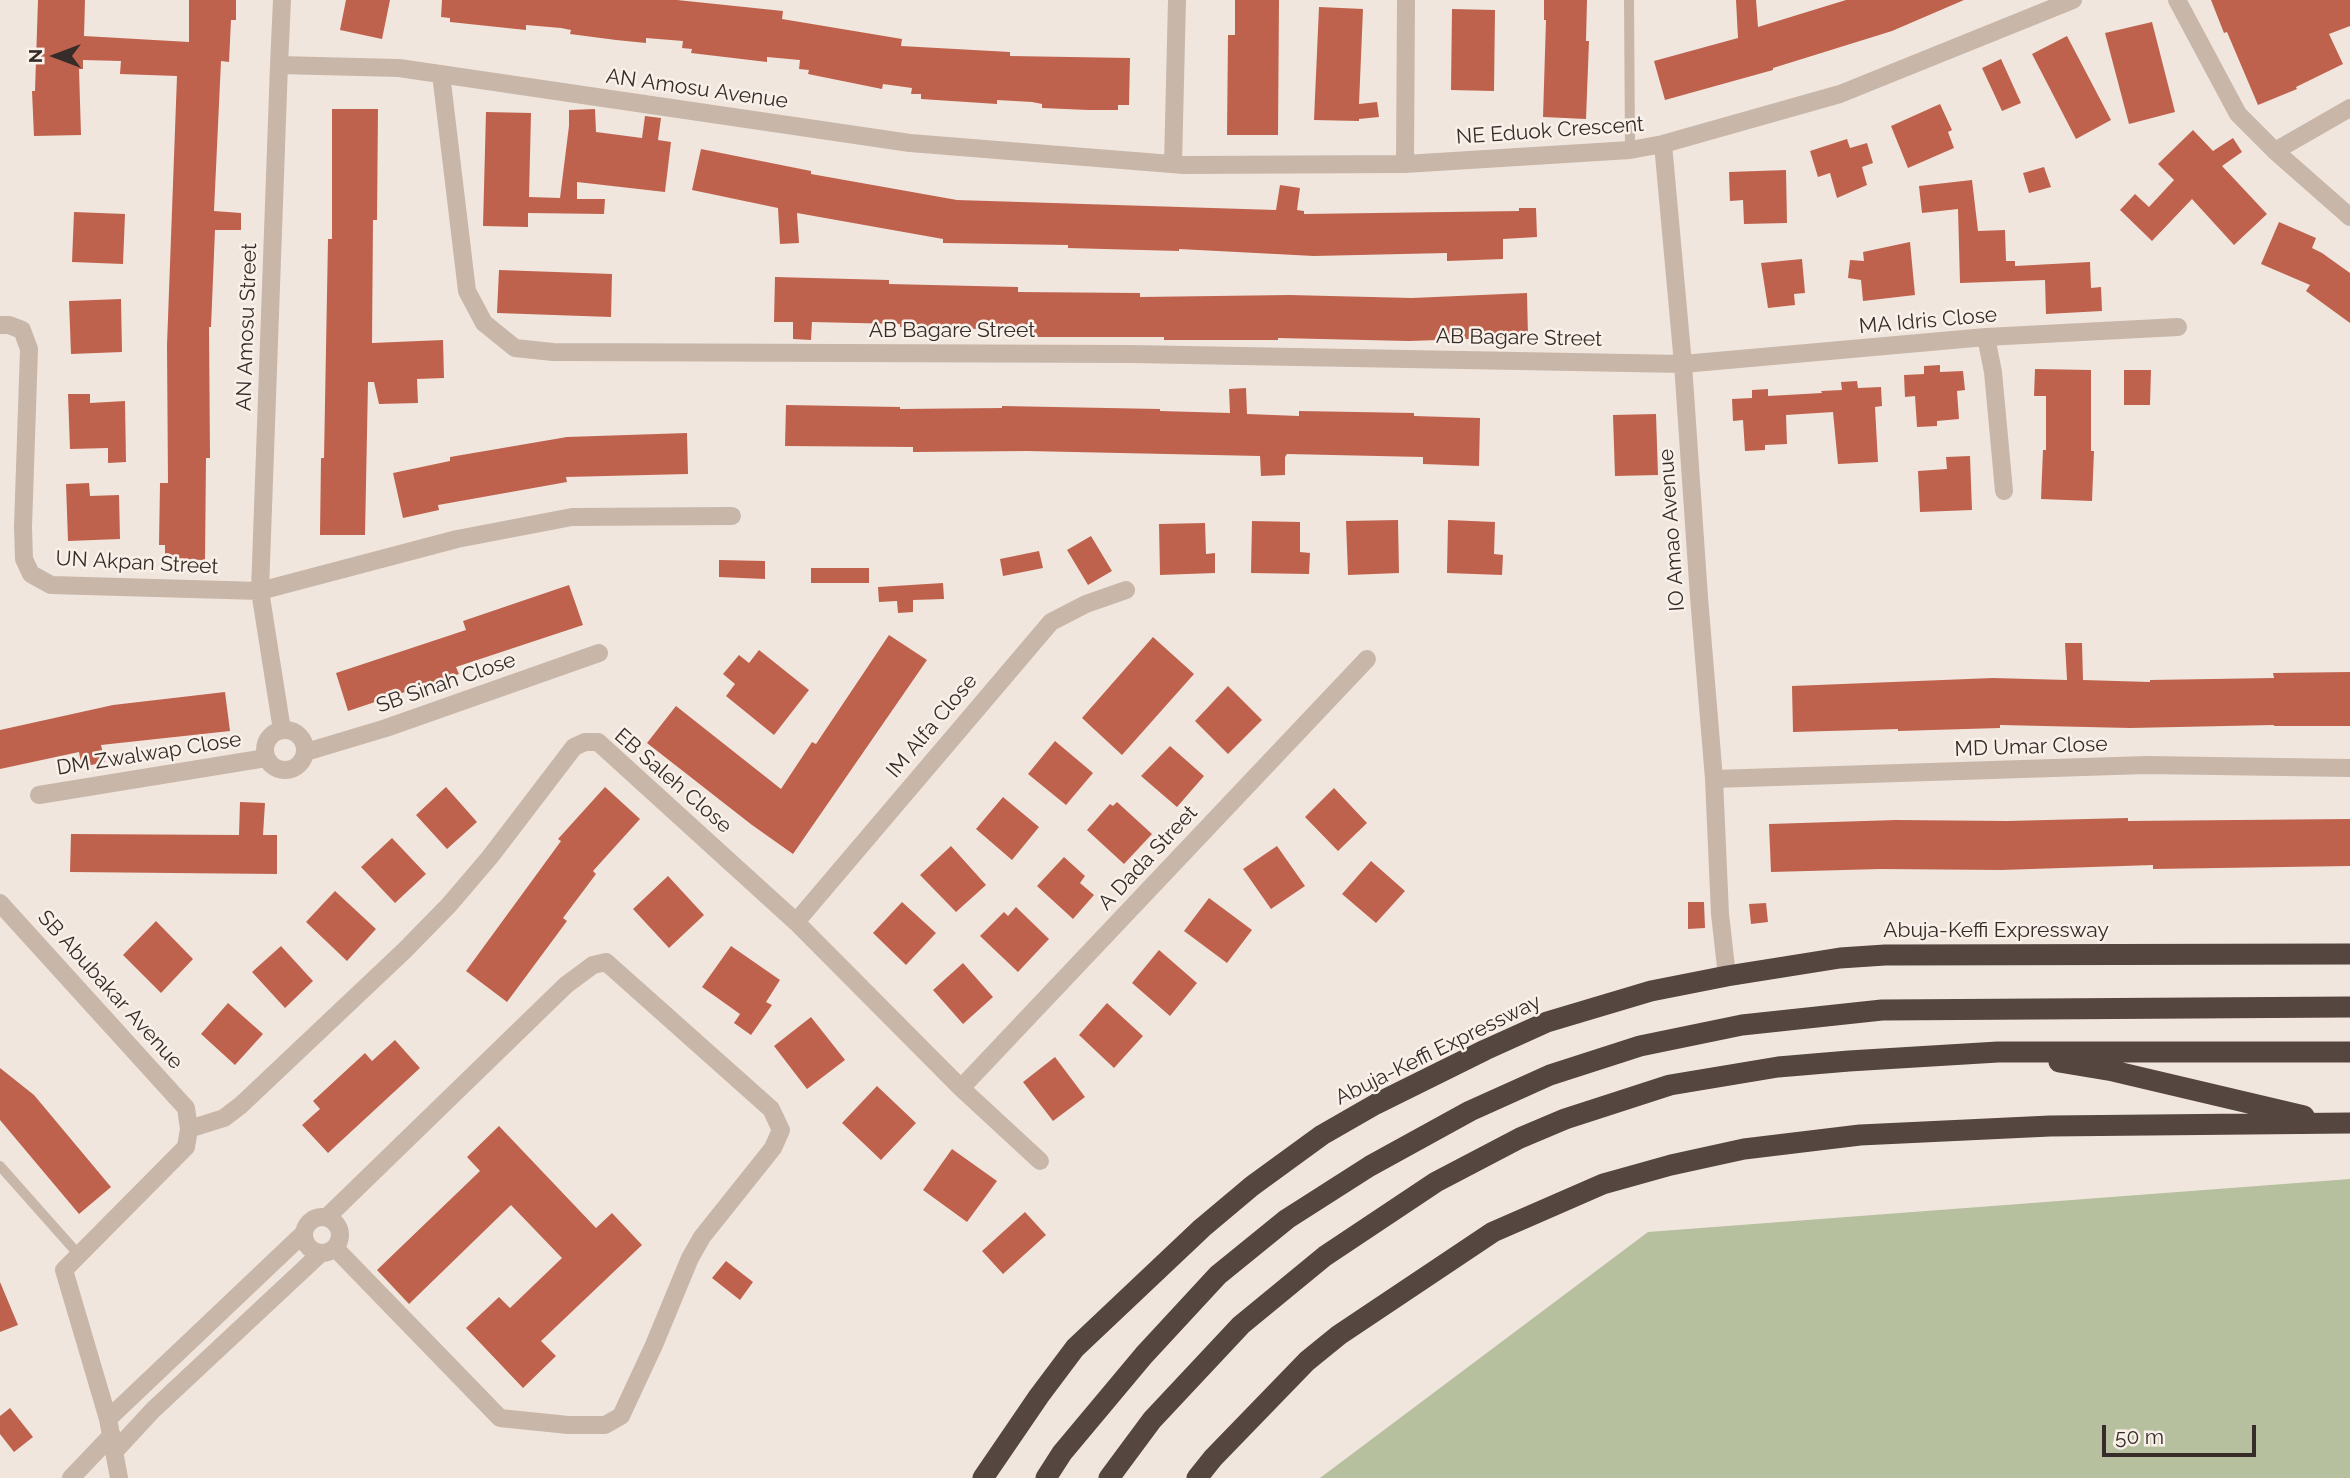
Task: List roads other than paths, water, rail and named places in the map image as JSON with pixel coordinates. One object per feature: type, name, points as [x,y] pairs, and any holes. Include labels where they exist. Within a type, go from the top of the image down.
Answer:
[{"type":"highway","name":"Abuja-Keffi Expressway","points":[[983,1478],[1075,1348],[1202,1228],[1252,1186],[1322,1135],[1376,1104],[1547,1022],[1617,999],[1727,975],[1840,958],[1885,955],[2350,954]]},
{"type":"highway","points":[[1046,1478],[1062,1453],[1144,1355],[1218,1275],[1287,1219],[1370,1166],[1470,1111],[1550,1075],[1640,1046],[1742,1025],[1882,1010],[2350,1007]]},
{"type":"highway","points":[[1998,1052],[2113,1071],[2342,1124]]},
{"type":"highway","points":[[1109,1478],[1152,1420],[1251,1317],[1325,1256],[1436,1182],[1520,1138],[1565,1119],[1670,1085],[1778,1067],[1998,1052],[2350,1052]]},
{"type":"highway","points":[[1198,1478],[1213,1458],[1307,1361],[1339,1335],[1493,1232],[1603,1184],[1744,1149],[1860,1135],[2050,1126],[2342,1124]]},
{"type":"street","points":[[279,65],[282,0]]},
{"type":"street","points":[[1173,164],[1177,0]]},
{"type":"street","points":[[1405,164],[1406,0]]},
{"type":"street","name":"NE Eduok Crescent","points":[[1173,164],[1405,164],[1630,150],[1663,144],[1839,94],[2073,0]]},
{"type":"street","points":[[2177,0],[2238,114],[2350,217]]},
{"type":"street","name":"AN Amosu Avenue","points":[[279,65],[399,68],[910,143],[1173,164]]},
{"type":"street","name":"AN Amosu Street","points":[[279,65],[260,591],[282,730]]},
{"type":"street","name":"AB Bagare Street","points":[[440,75],[467,291],[484,323],[515,348],[553,352],[1131,354],[1683,363]]},
{"type":"street","points":[[2276,151],[2350,108]]},
{"type":"street","name":"IO Amao Avenue","points":[[1663,144],[1683,363],[1714,779],[1720,914],[1727,975]]},
{"type":"street","name":"UN Akpan Street","points":[[0,325],[22,330],[29,349],[23,527],[24,559],[31,574],[51,585],[260,591]]},
{"type":"street","name":"MA Idris Close","points":[[1683,363],[1986,337],[2178,327]]},
{"type":"street","points":[[1986,337],[1993,372],[2004,491]]},
{"type":"street","points":[[260,591],[457,539],[572,517],[732,516]]},
{"type":"street","name":"IM Alfa Close","points":[[796,922],[1051,622],[1087,604],[1126,590]]},
{"type":"street","name":"SB Sinah Close","points":[[306,751],[386,728],[599,653]]},
{"type":"street","name":"A Dada Street","points":[[961,1088],[1367,659]]},
{"type":"street","points":[[282,730],[299,735],[306,751],[297,767],[289,769],[280,770],[266,758],[268,740],[282,730]]},
{"type":"street","name":"EB Saleh Close","points":[[189,1129],[224,1118],[242,1105],[449,905],[490,857],[574,747],[585,742],[598,742],[796,922],[961,1088],[1040,1161]]},
{"type":"street","name":"DM Zwalwap Close","points":[[39,794],[266,758]]},
{"type":"street","name":"MD Umar Close","points":[[1714,779],[2146,765],[2350,768]]},
{"type":"street","name":"SB Abubakar Avenue","points":[[0,904],[186,1108],[189,1129]]},
{"type":"street","points":[[304,1233],[305,1242],[311,1250],[328,1251],[500,1418],[568,1425],[605,1425],[621,1416],[690,1258],[702,1237],[773,1148],[781,1130],[771,1109],[606,962],[593,965],[566,985],[327,1217]]},
{"type":"street","points":[[119,1478],[112,1435],[64,1270],[186,1147],[189,1129]]},
{"type":"street","points":[[71,1478],[112,1435],[138,1390],[304,1233],[312,1220],[327,1217],[339,1227],[340,1242],[153,1410],[112,1435]]},
{"type":"lane","points":[[1629,0],[1630,150]]},
{"type":"lane","points":[[0,1166],[79,1255]]}]
